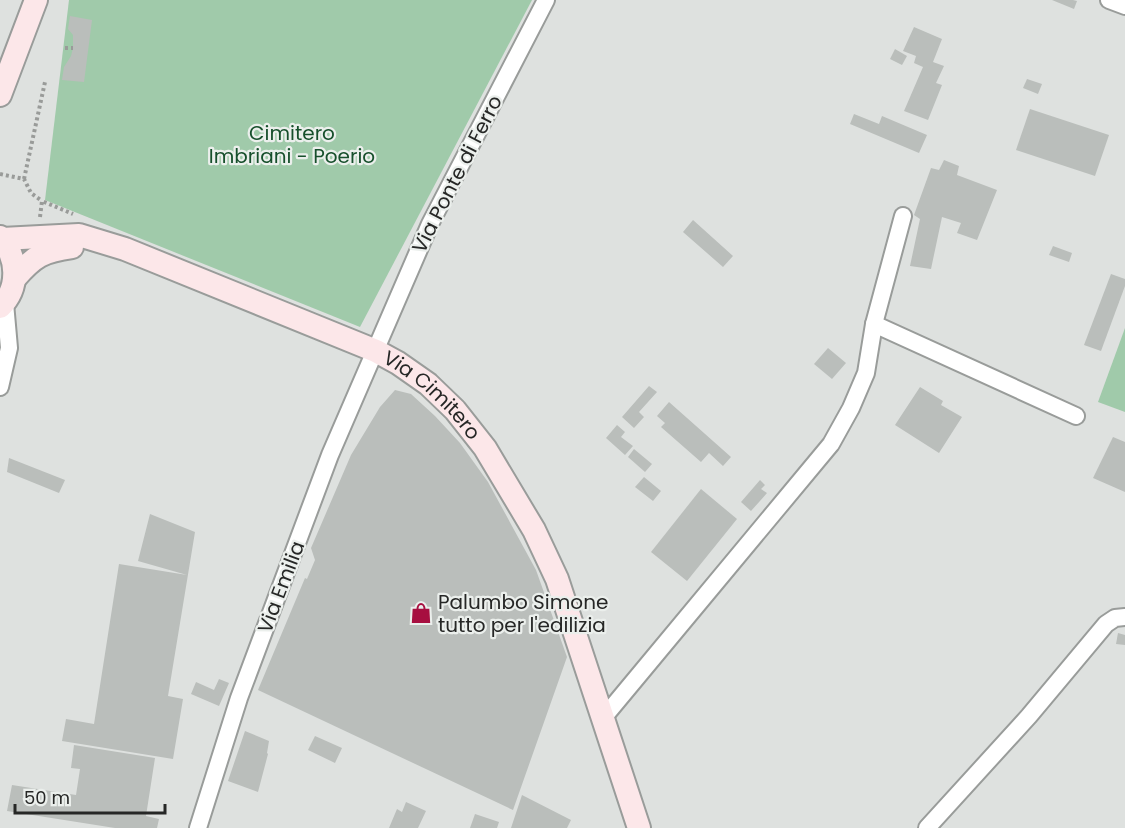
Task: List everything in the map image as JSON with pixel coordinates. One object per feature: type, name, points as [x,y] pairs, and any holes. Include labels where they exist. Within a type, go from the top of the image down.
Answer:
[{"type":"main road","points":[[0,95],[36,0]]},
{"type":"main road","name":"Via Cimitero","points":[[1,238],[78,235],[140,255],[376,351],[428,384],[455,410],[485,448],[534,530],[557,579],[639,828]]},
{"type":"main road","points":[[1,238],[10,251],[15,278],[3,305]]},
{"type":"main road","points":[[15,278],[32,260],[49,250],[99,241]]},
{"type":"street","name":"Via Ponte di Ferro","points":[[376,351],[430,224],[546,0]]},
{"type":"street","points":[[1110,0],[1125,6]]},
{"type":"street","points":[[604,717],[831,444],[851,408],[866,373],[874,324],[903,216]]},
{"type":"street","points":[[0,387],[9,348],[3,305]]},
{"type":"street","points":[[874,324],[1076,416]]},
{"type":"street","name":"Via Emilia","points":[[198,828],[239,698],[330,455],[376,351]]},
{"type":"street","points":[[927,828],[1029,716],[1106,624],[1115,618],[1125,617]]},
{"type":"path","points":[[65,48],[73,48]]},
{"type":"path","points":[[42,201],[31,193],[24,179],[45,82]]},
{"type":"path","points":[[0,174],[24,179]]},
{"type":"green space","name":"Cimitero Imbriani - Poerio","points":[[69,0],[532,0],[360,327],[45,200]]},
{"type":"green space","points":[[1125,328],[1125,412],[1098,402]]},
{"type":"building","points":[[1052,0],[1073,0],[1077,1],[1074,9]]},
{"type":"building","points":[[70,16],[92,20],[84,82],[62,80],[64,67],[73,48],[73,35],[68,29]]},
{"type":"building","points":[[914,27],[942,39],[933,62],[944,66],[936,83],[942,85],[928,120],[904,111],[923,67],[914,63],[916,56],[903,51]]},
{"type":"building","points":[[895,49],[907,56],[902,65],[890,59]]},
{"type":"building","points":[[1027,79],[1042,84],[1038,94],[1023,88]]},
{"type":"building","points":[[1030,109],[1109,135],[1095,176],[1016,150]]},
{"type":"building","points":[[854,114],[879,124],[882,116],[927,135],[919,153],[850,124]]},
{"type":"building","points":[[944,160],[959,166],[957,175],[997,190],[977,240],[957,233],[961,223],[942,217],[931,269],[910,266],[920,219],[914,215],[931,168],[939,170]]},
{"type":"building","points":[[693,220],[733,256],[723,267],[683,232]]},
{"type":"building","points":[[1053,246],[1072,253],[1069,262],[1049,255]]},
{"type":"building","points":[[1111,274],[1125,279],[1125,286],[1101,351],[1084,345]]},
{"type":"building","points":[[828,348],[846,363],[832,379],[814,364]]},
{"type":"building","points":[[649,386],[657,392],[639,412],[644,417],[634,428],[622,417]]},
{"type":"building","points":[[920,387],[943,401],[941,405],[962,417],[939,453],[895,425]]},
{"type":"building","name":"Palumbo Simone tutto per l'edilizia","points":[[395,390],[411,394],[435,416],[460,443],[488,482],[536,570],[567,657],[513,810],[258,690],[305,578],[307,579],[315,560],[311,548],[351,455],[380,407]]},
{"type":"building","points":[[669,402],[731,457],[723,466],[709,453],[701,462],[661,427],[665,423],[657,416]]},
{"type":"building","points":[[617,425],[625,432],[621,437],[633,446],[625,455],[606,438]]},
{"type":"building","points":[[1113,437],[1125,442],[1125,492],[1093,478]]},
{"type":"building","points":[[634,449],[652,464],[645,472],[628,457]]},
{"type":"building","points":[[9,458],[65,480],[59,493],[7,472]]},
{"type":"building","points":[[644,477],[661,491],[653,501],[635,487]]},
{"type":"building","points":[[760,480],[765,485],[761,489],[767,493],[751,511],[741,502]]},
{"type":"building","points":[[701,489],[737,519],[687,581],[651,552]]},
{"type":"building","points":[[150,514],[195,532],[168,696],[183,699],[173,759],[62,741],[66,719],[94,724],[119,564],[187,575],[138,561]]},
{"type":"building","points":[[1118,633],[1125,635],[1125,645],[1116,644]]},
{"type":"building","points":[[219,679],[229,683],[219,706],[191,694],[196,682],[214,690]]},
{"type":"building","points":[[245,731],[269,741],[258,792],[228,781]]},
{"type":"building","points":[[315,736],[342,748],[335,763],[308,750]]},
{"type":"building","points":[[74,745],[155,758],[146,816],[159,819],[157,828],[115,828],[7,811],[12,785],[76,795],[80,769],[71,768]]},
{"type":"building","points":[[522,795],[571,820],[567,828],[511,828]]},
{"type":"building","points":[[406,802],[426,811],[418,828],[389,828],[397,809],[402,812]]},
{"type":"building","points":[[475,814],[499,822],[497,828],[470,828]]},
{"type":"place","name":"Palumbo Simone tutto per l'edilizia","points":[[421,613]]}]
